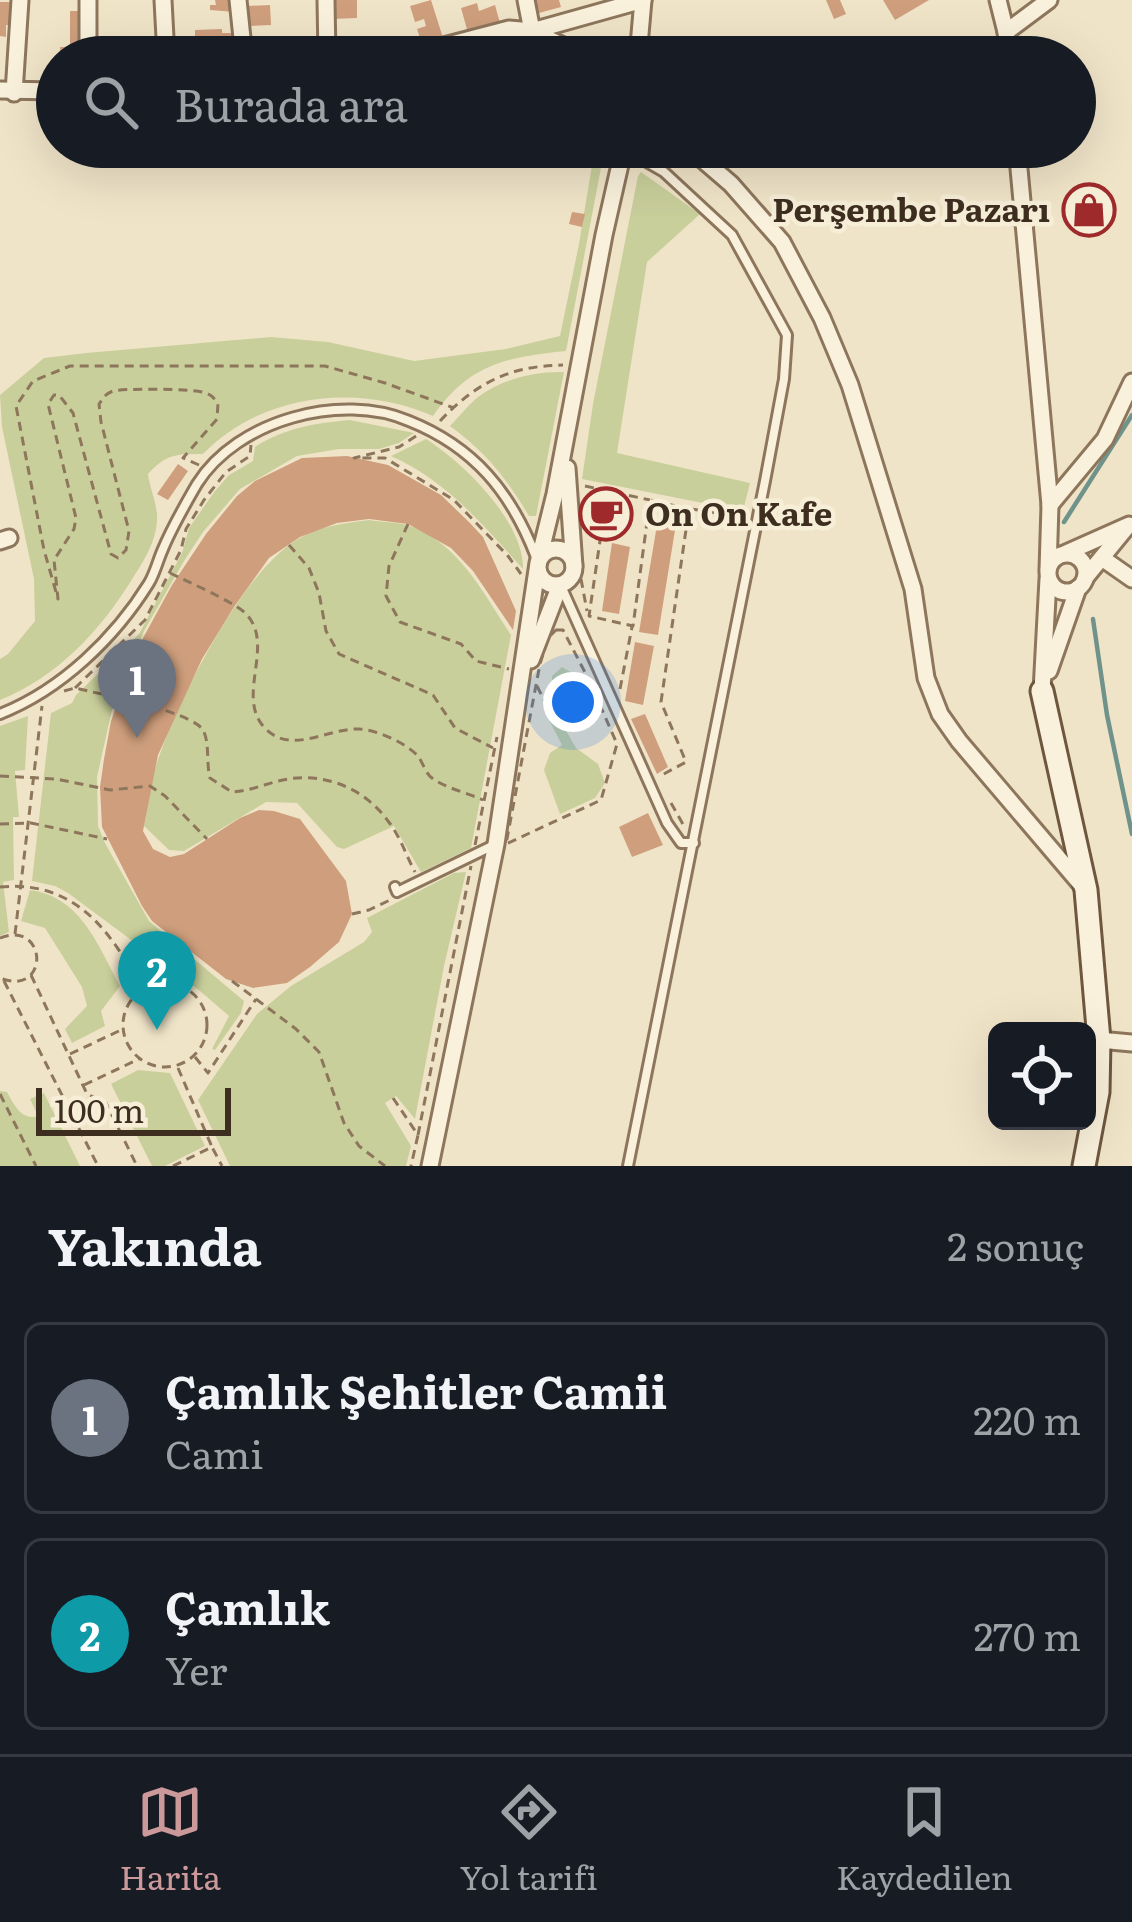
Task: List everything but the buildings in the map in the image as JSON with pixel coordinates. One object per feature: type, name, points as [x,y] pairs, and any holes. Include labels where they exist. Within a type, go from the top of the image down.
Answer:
[{"type":"main road","points":[[1042,691],[1086,890],[1099,1040],[1098,1093],[1084,1166]]},
{"type":"street","points":[[20,0],[5,94],[36,92]]},
{"type":"street","points":[[88,0],[88,36]]},
{"type":"street","points":[[164,0],[165,36]]},
{"type":"street","points":[[238,0],[242,36]]},
{"type":"street","points":[[326,0],[327,36]]},
{"type":"street","points":[[526,0],[532,31]]},
{"type":"street","points":[[482,36],[508,29],[532,31],[643,0],[640,36]]},
{"type":"street","points":[[998,0],[1006,36]]},
{"type":"street","points":[[1006,32],[1049,0]]},
{"type":"street","points":[[532,31],[542,36]]},
{"type":"street","points":[[430,1166],[496,844],[525,681],[538,563],[619,168]]},
{"type":"street","points":[[712,168],[782,242],[850,385],[913,589],[926,678],[940,714],[1086,890]]},
{"type":"street","points":[[1019,168],[1050,505],[1051,582],[1066,592],[1082,583],[1131,523]]},
{"type":"street","points":[[1050,505],[1105,439],[1132,382]]},
{"type":"street","points":[[565,441],[576,566],[571,578],[560,585],[543,580],[538,563],[554,549],[566,552],[576,566]]},
{"type":"street","points":[[1052,568],[1131,523]]},
{"type":"street","points":[[1071,554],[1082,560],[1086,572],[1042,691],[1052,568],[1071,554]]},
{"type":"street","points":[[1102,558],[1132,578]]},
{"type":"street","points":[[525,681],[560,585]]},
{"type":"street","points":[[1099,1040],[1132,1043]]},
{"type":"lane","points":[[628,1166],[784,379],[788,335],[732,236],[657,168]]},
{"type":"lane","points":[[0,714],[62,678],[109,637],[151,580],[200,480],[236,444],[303,414],[350,408],[391,413],[438,432],[484,468],[504,494],[538,563]]},
{"type":"lane","points":[[560,585],[667,824],[681,843],[694,843]]},
{"type":"lane","points":[[399,890],[496,844]]},
{"type":"path","points":[[75,688],[145,620],[204,500],[226,472],[250,456],[251,444],[263,437]]},
{"type":"path","points":[[576,484],[747,517]]},
{"type":"path","points":[[620,693],[650,500]]},
{"type":"path","points":[[656,779],[686,761],[661,702],[689,509]]},
{"type":"path","points":[[407,524],[389,566],[386,596],[400,622],[461,644],[476,661],[510,669],[551,716]]},
{"type":"path","points":[[570,524],[601,534],[589,616]]},
{"type":"path","points":[[289,545],[309,568],[326,631],[339,655],[433,695],[454,728],[494,748]]},
{"type":"path","points":[[576,566],[592,630]]},
{"type":"path","points":[[169,572],[244,613],[258,638],[254,706],[260,723],[277,737],[298,741],[358,729],[391,738],[417,755],[431,778],[484,800]]},
{"type":"path","points":[[589,616],[633,626]]},
{"type":"path","points":[[562,630],[617,744],[602,800],[506,844],[525,681],[548,638],[562,630]]},
{"type":"path","points":[[58,692],[75,688],[177,713],[194,722],[203,731],[211,778],[232,792],[302,777],[322,778],[353,790],[370,800],[388,821],[419,877]]},
{"type":"path","points":[[15,934],[42,704]]},
{"type":"path","points":[[411,1166],[498,729]]},
{"type":"path","points":[[0,776],[34,776],[110,790],[150,786],[207,838]]},
{"type":"path","points":[[667,797],[694,843]]},
{"type":"path","points":[[0,824],[28,823],[107,839]]},
{"type":"path","points":[[0,887],[21,885],[59,893],[108,932],[142,991]]},
{"type":"path","points":[[352,914],[369,910],[399,890]]},
{"type":"path","points":[[0,938],[25,937],[36,949],[37,965],[20,982],[2,980]]},
{"type":"path","points":[[31,975],[87,1094],[106,1103],[137,1166]]},
{"type":"path","points":[[2,980],[98,1166]]},
{"type":"path","points":[[232,981],[319,1052],[344,1123],[359,1146],[385,1166]]},
{"type":"path","points":[[160,983],[174,984],[199,999],[207,1027],[205,1040],[194,1055],[164,1068],[140,1059],[130,1049],[124,1029],[126,1010],[134,997],[160,983]]},
{"type":"path","points":[[194,1055],[208,1073],[256,999]]},
{"type":"path","points":[[69,1055],[124,1029]]},
{"type":"path","points":[[83,1086],[140,1059]]},
{"type":"path","points":[[177,1066],[222,1166]]},
{"type":"path","points":[[0,1094],[36,1166]]},
{"type":"path","points":[[393,1098],[418,1135]]},
{"type":"path","points":[[173,1166],[212,1147]]},
{"type":"green space","points":[[592,168],[601,168],[566,351],[491,366],[461,385],[433,416],[374,399],[312,400],[253,418],[203,454],[160,462],[148,474],[157,515],[154,537],[119,600],[58,666],[0,700],[0,659],[35,621],[34,579],[2,427],[0,395],[44,358],[271,337],[328,342],[414,361],[506,349],[560,336]]},
{"type":"green space","points":[[641,172],[700,214],[647,262],[617,453],[750,483],[743,511],[582,479]]},
{"type":"green space","points":[[564,372],[536,516],[529,516],[495,467],[450,426],[497,385]]},
{"type":"green space","points":[[350,420],[414,433],[379,449],[297,456],[240,489],[203,532],[144,631],[112,710],[97,777],[98,826],[149,921],[244,1001],[215,1050],[229,1016],[68,893],[32,881],[51,713],[72,703],[139,634],[182,553],[189,528],[229,475],[253,461],[255,447],[301,428]]},
{"type":"green space","points":[[426,439],[489,495],[514,532],[523,569],[447,491],[391,456]]},
{"type":"green space","points":[[369,520],[407,525],[441,543],[480,586],[511,635],[471,848],[421,872],[394,826],[344,849],[297,803],[266,802],[184,851],[169,850],[144,826],[152,781],[170,729],[217,636],[277,555],[324,528]]},
{"type":"green space","points":[[562,667],[572,673],[588,708],[561,722],[576,748],[598,764],[605,783],[595,798],[560,814],[544,770],[550,753],[562,745],[548,718],[560,712],[552,676]]},
{"type":"green space","points":[[28,716],[25,770],[15,771],[19,817],[13,817],[14,880],[3,882],[9,932],[0,936],[0,726]]},
{"type":"green space","points":[[466,872],[415,1119],[396,1096],[385,1103],[411,1146],[406,1166],[230,1166],[198,1100],[257,1014],[291,986],[364,942],[372,932],[367,918],[454,873]]},
{"type":"green space","points":[[30,890],[48,894],[75,913],[120,986],[101,1011],[105,1026],[72,1043],[65,1029],[87,1006],[82,987],[45,928],[21,921]]},
{"type":"green space","points":[[138,1070],[170,1073],[205,1146],[165,1166],[152,1166],[111,1084]]},
{"type":"green space","points":[[0,1091],[7,1092],[19,1111],[32,1117],[38,1116],[30,1099],[44,1093],[80,1166],[0,1166]]},
{"type":"waterway","points":[[1064,522],[1132,415]]},
{"type":"waterway","points":[[1093,619],[1132,834]]},
{"type":"place","name":"Perşembe Pazarı","points":[[1089,210]]},
{"type":"place","name":"On On Kafe","points":[[606,514]]},
{"type":"place","name":"Çamlık Şehitler Camii","points":[[137,738]]},
{"type":"place","name":"Çamlık","points":[[157,1030]]}]
